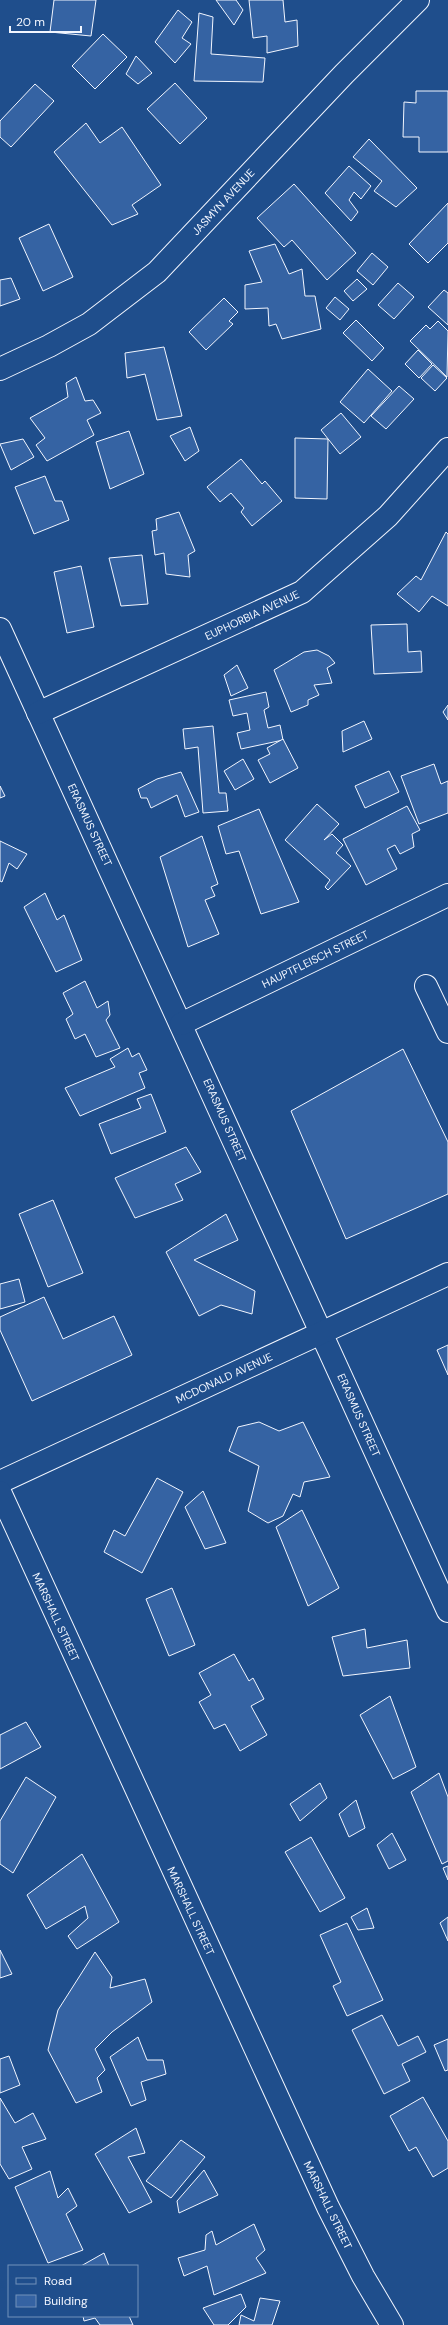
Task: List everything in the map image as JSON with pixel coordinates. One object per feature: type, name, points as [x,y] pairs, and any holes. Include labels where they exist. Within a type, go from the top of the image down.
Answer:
[{"type":"street","name":"JASMYN AVENUE","points":[[0,369],[49,346],[89,324],[156,272],[344,74],[418,0]]},
{"type":"street","name":"EUPHORBIA AVENUE","points":[[38,713],[277,605],[302,592],[388,516],[448,449]]},
{"type":"street","name":"ERASMUS STREET","points":[[0,629],[448,1611]]},
{"type":"street","name":"HAUPTFLEISCH STREET","points":[[181,1024],[448,895]]},
{"type":"street","points":[[426,986],[448,1032]]},
{"type":"street","name":"MCDONALD AVENUE","points":[[0,1482],[448,1274]]},
{"type":"street","name":"MARSHALL STREET","points":[[0,1492],[325,2200],[363,2276],[392,2325]]},
{"type":"building","points":[[54,0],[96,0],[91,36],[50,32]]},
{"type":"building","points":[[216,0],[236,0],[243,10],[234,25]]},
{"type":"building","points":[[249,0],[283,0],[285,22],[297,20],[298,46],[267,53],[267,36],[253,38]]},
{"type":"building","points":[[178,10],[192,22],[182,38],[191,44],[175,63],[155,42]]},
{"type":"building","points":[[199,13],[213,17],[211,54],[265,58],[263,82],[194,81]]},
{"type":"building","points":[[103,34],[127,57],[95,89],[72,66]]},
{"type":"building","points":[[136,56],[152,73],[138,84],[126,74]]},
{"type":"building","points":[[175,83],[207,118],[180,144],[147,109]]},
{"type":"building","points":[[35,84],[54,101],[11,147],[0,137],[0,121]]},
{"type":"building","points":[[416,91],[448,91],[448,152],[419,152],[419,137],[403,137],[404,102],[416,103]]},
{"type":"building","points":[[86,123],[100,143],[122,127],[161,185],[132,205],[138,214],[112,225],[54,152]]},
{"type":"building","points":[[369,139],[417,188],[396,207],[374,191],[382,181],[353,157]]},
{"type":"building","points":[[349,166],[371,186],[361,199],[354,192],[349,200],[358,212],[351,221],[325,193]]},
{"type":"building","points":[[294,184],[356,253],[327,280],[292,240],[284,247],[257,218]]},
{"type":"building","points":[[448,203],[448,243],[428,263],[409,244]]},
{"type":"building","points":[[49,224],[73,277],[43,291],[19,238]]},
{"type":"building","points":[[275,244],[289,274],[302,269],[305,296],[315,296],[321,329],[282,339],[276,324],[269,326],[268,308],[245,309],[245,285],[262,282],[249,251]]},
{"type":"building","points":[[372,253],[388,267],[373,285],[357,271]]},
{"type":"building","points":[[11,278],[20,299],[0,306],[0,280]]},
{"type":"building","points":[[357,279],[367,289],[353,301],[344,291]]},
{"type":"building","points":[[398,283],[414,297],[394,319],[378,305]]},
{"type":"building","points":[[444,290],[448,293],[448,325],[428,307]]},
{"type":"building","points":[[335,297],[349,309],[340,320],[326,308]]},
{"type":"building","points":[[224,298],[238,312],[229,321],[233,324],[206,350],[189,332]]},
{"type":"building","points":[[356,320],[384,348],[372,361],[343,333]]},
{"type":"building","points":[[438,321],[448,331],[447,377],[410,341],[426,325],[430,329]]},
{"type":"building","points":[[164,347],[182,416],[157,420],[145,374],[127,378],[125,353]]},
{"type":"building","points":[[418,350],[432,364],[419,378],[405,364]]},
{"type":"building","points":[[433,365],[447,378],[435,391],[421,378]]},
{"type":"building","points":[[368,369],[392,391],[364,423],[340,402]]},
{"type":"building","points":[[76,377],[85,401],[93,400],[101,413],[87,420],[94,435],[47,461],[36,445],[45,438],[30,418],[68,397],[66,383]]},
{"type":"building","points":[[399,386],[414,399],[386,429],[371,416]]},
{"type":"building","points":[[341,413],[361,437],[340,454],[321,430]]},
{"type":"building","points":[[190,427],[199,451],[185,461],[170,436]]},
{"type":"building","points":[[129,431],[144,474],[110,489],[96,442]]},
{"type":"building","points":[[295,438],[328,439],[327,499],[295,498]]},
{"type":"building","points":[[23,439],[34,457],[11,470],[0,444]]},
{"type":"building","points":[[241,459],[262,484],[265,481],[282,501],[252,526],[241,512],[244,508],[231,493],[220,502],[207,487]]},
{"type":"building","points":[[45,476],[55,501],[62,501],[69,520],[34,534],[15,487]]},
{"type":"building","points":[[179,512],[195,551],[188,555],[190,577],[166,574],[164,553],[155,555],[152,531],[157,530],[156,519]]},
{"type":"building","points":[[446,532],[448,534],[448,606],[432,596],[419,612],[397,594],[416,576],[421,580]]},
{"type":"building","points":[[142,555],[148,604],[121,606],[109,558]]},
{"type":"building","points":[[81,566],[94,627],[67,633],[54,572]]},
{"type":"building","points":[[407,624],[408,652],[421,651],[422,672],[374,674],[371,625]]},
{"type":"building","points":[[317,650],[329,656],[335,663],[327,668],[332,683],[314,685],[319,695],[308,700],[308,705],[291,712],[274,670],[304,652]]},
{"type":"building","points":[[237,665],[248,688],[231,696],[224,675]]},
{"type":"building","points":[[266,692],[269,707],[264,710],[268,728],[280,725],[283,740],[241,749],[237,733],[250,730],[247,713],[233,716],[229,700]]},
{"type":"building","points":[[448,705],[448,720],[443,712]]},
{"type":"building","points":[[364,721],[372,739],[343,752],[342,731]]},
{"type":"building","points":[[213,726],[219,793],[226,793],[228,811],[203,813],[198,747],[185,749],[183,729]]},
{"type":"building","points":[[283,739],[298,768],[270,783],[258,760],[270,754],[267,748]]},
{"type":"building","points":[[243,759],[254,779],[235,790],[224,771]]},
{"type":"building","points":[[434,764],[441,784],[448,781],[448,813],[419,824],[401,776]]},
{"type":"building","points":[[389,771],[399,792],[365,808],[355,786]]},
{"type":"building","points":[[181,772],[199,812],[185,817],[177,795],[151,808],[147,798],[141,798],[138,789],[157,779]]},
{"type":"building","points":[[0,786],[5,796],[0,798]]},
{"type":"building","points":[[317,804],[339,824],[324,840],[332,834],[343,845],[336,853],[351,866],[328,890],[325,887],[330,880],[285,840]]},
{"type":"building","points":[[407,806],[420,830],[412,834],[414,847],[400,854],[395,845],[387,849],[397,869],[366,885],[343,839]]},
{"type":"building","points":[[259,809],[299,902],[261,914],[239,851],[226,854],[218,826]]},
{"type":"building","points":[[202,836],[218,884],[211,887],[215,896],[205,900],[219,934],[188,947],[160,857]]},
{"type":"building","points":[[0,841],[27,854],[17,869],[9,863],[2,882],[0,881]]},
{"type":"building","points":[[45,893],[57,920],[64,915],[82,960],[56,972],[24,907]]},
{"type":"building","points":[[85,981],[97,1008],[108,1001],[110,1015],[106,1020],[120,1048],[96,1057],[85,1034],[75,1039],[66,1019],[73,1014],[63,993]]},
{"type":"building","points":[[128,1048],[132,1057],[139,1053],[147,1070],[139,1073],[145,1088],[80,1116],[65,1088],[115,1067],[110,1059]]},
{"type":"building","points":[[403,1049],[448,1142],[448,1194],[346,1239],[291,1111]]},
{"type":"building","points":[[151,1094],[166,1132],[111,1154],[99,1124],[141,1108],[137,1099]]},
{"type":"building","points":[[186,1147],[201,1172],[175,1184],[183,1200],[135,1218],[115,1178]]},
{"type":"building","points":[[53,1200],[83,1273],[48,1287],[19,1214]]},
{"type":"building","points":[[226,1214],[238,1240],[194,1260],[255,1291],[252,1314],[221,1305],[199,1316],[166,1252]]},
{"type":"building","points":[[19,1279],[25,1302],[0,1309],[0,1284]]},
{"type":"building","points":[[44,1297],[63,1339],[114,1316],[132,1355],[32,1401],[0,1330],[0,1317]]},
{"type":"building","points":[[448,1345],[448,1375],[437,1350]]},
{"type":"building","points":[[259,1422],[279,1431],[303,1422],[330,1477],[304,1482],[300,1497],[293,1494],[283,1516],[268,1523],[248,1511],[259,1466],[229,1451],[238,1427]]},
{"type":"building","points":[[157,1478],[183,1492],[142,1573],[104,1552],[114,1530],[125,1536]]},
{"type":"building","points":[[203,1491],[226,1543],[205,1549],[185,1507]]},
{"type":"building","points":[[302,1510],[339,1588],[308,1606],[276,1527]]},
{"type":"building","points":[[172,1588],[195,1645],[169,1656],[146,1599]]},
{"type":"building","points":[[365,1629],[367,1648],[407,1640],[410,1668],[343,1676],[332,1637]]},
{"type":"building","points":[[234,1654],[249,1681],[253,1678],[264,1699],[251,1706],[267,1735],[240,1751],[225,1724],[214,1729],[199,1702],[211,1695],[199,1673]]},
{"type":"building","points":[[390,1696],[416,1767],[393,1779],[360,1715]]},
{"type":"building","points":[[26,1722],[41,1747],[0,1769],[0,1735]]},
{"type":"building","points":[[439,1773],[448,1797],[448,1861],[442,1864],[411,1792]]},
{"type":"building","points":[[26,1777],[56,1797],[13,1873],[0,1864],[0,1821]]},
{"type":"building","points":[[320,1783],[327,1798],[300,1821],[290,1804]]},
{"type":"building","points":[[356,1800],[365,1828],[349,1837],[339,1814]]},
{"type":"building","points":[[392,1833],[406,1860],[389,1869],[377,1845]]},
{"type":"building","points":[[311,1837],[345,1898],[320,1912],[285,1852]]},
{"type":"building","points":[[82,1854],[119,1922],[77,1949],[68,1936],[88,1918],[85,1906],[46,1929],[27,1895]]},
{"type":"building","points":[[448,1866],[448,1880],[443,1868]]},
{"type":"building","points":[[367,1908],[374,1928],[358,1930],[351,1917]]},
{"type":"building","points":[[448,1917],[448,1941],[440,1923]]},
{"type":"building","points":[[347,1923],[383,2000],[347,2016],[333,1986],[341,1982],[320,1935]]},
{"type":"building","points":[[0,1950],[12,1974],[0,1978]]},
{"type":"building","points":[[95,1952],[112,1977],[110,1988],[145,1979],[152,2002],[112,2032],[95,2049],[105,2070],[97,2078],[102,2092],[76,2103],[48,2050],[58,2010]]},
{"type":"building","points":[[382,2015],[398,2046],[418,2036],[426,2052],[402,2064],[410,2081],[384,2094],[352,2030]]},
{"type":"building","points":[[138,2037],[147,2060],[163,2060],[166,2074],[141,2082],[146,2100],[131,2106],[110,2057]]},
{"type":"building","points":[[448,2039],[448,2070],[445,2071],[434,2045]]},
{"type":"building","points":[[9,2056],[20,2085],[0,2093],[0,2059]]},
{"type":"building","points":[[423,2097],[448,2141],[448,2168],[433,2177],[416,2147],[409,2151],[390,2116]]},
{"type":"building","points":[[0,2098],[15,2123],[33,2113],[46,2139],[22,2147],[32,2169],[9,2179],[0,2164]]},
{"type":"building","points":[[136,2128],[145,2153],[128,2157],[152,2202],[129,2213],[95,2154]]},
{"type":"building","points":[[181,2140],[205,2157],[171,2198],[146,2181]]},
{"type":"building","points":[[204,2170],[218,2195],[179,2213],[177,2201]]},
{"type":"building","points":[[50,2171],[58,2198],[68,2188],[77,2206],[66,2214],[83,2250],[48,2263],[15,2187]]},
{"type":"building","points":[[254,2224],[265,2250],[256,2258],[266,2273],[214,2295],[207,2266],[184,2276],[178,2258],[205,2250],[206,2235],[212,2231],[216,2245]]},
{"type":"building","points":[[104,2253],[109,2265],[83,2265]]},
{"type":"building","points":[[241,2294],[246,2307],[228,2325],[214,2325],[203,2308]]},
{"type":"building","points":[[260,2298],[280,2301],[272,2325],[239,2325],[241,2315],[254,2321]]},
{"type":"building","points":[[83,2317],[129,2317],[133,2325],[100,2325],[95,2318],[84,2321]]}]
